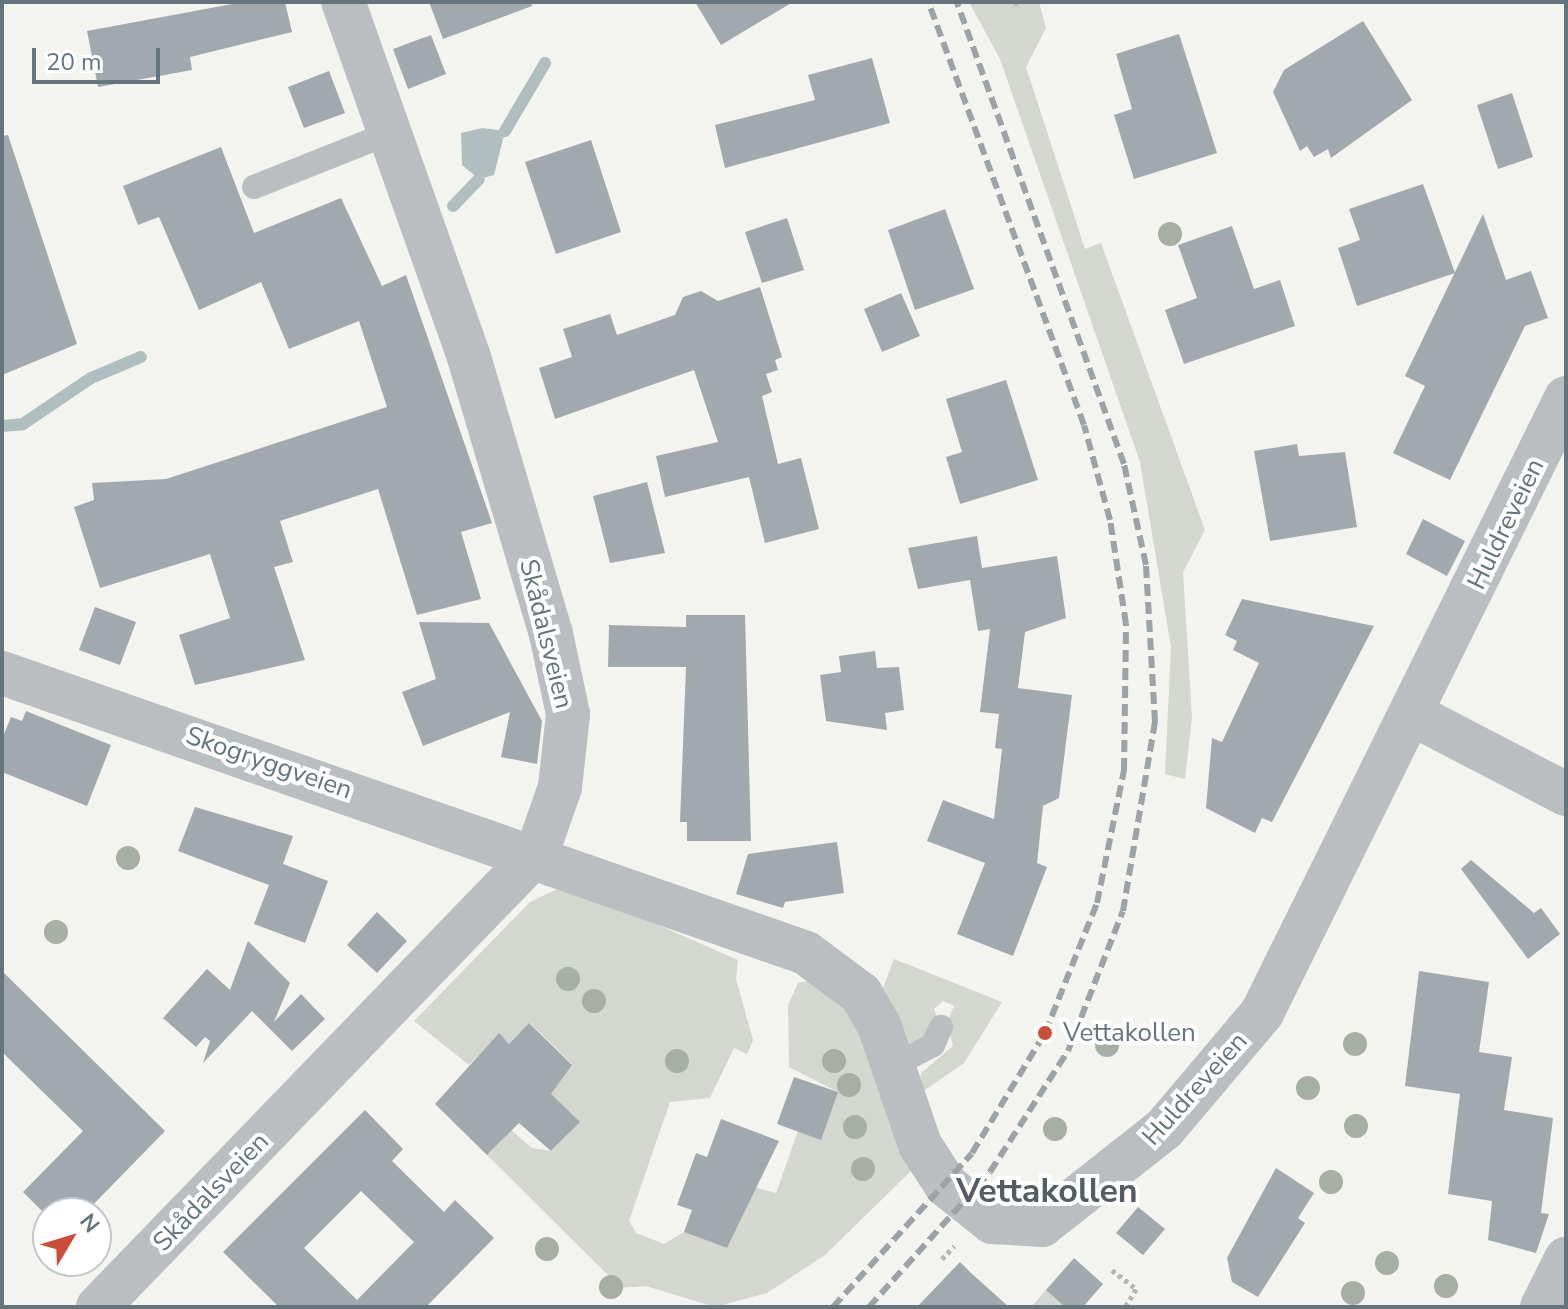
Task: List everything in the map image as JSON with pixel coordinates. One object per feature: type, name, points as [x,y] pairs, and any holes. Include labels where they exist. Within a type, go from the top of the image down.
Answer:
[{"type":"street","name":"Skådalsveien","points":[[98,1307],[537,853],[560,787],[568,714],[469,357],[343,2]]},
{"type":"street","name":"Huldreveien","points":[[537,853],[806,953],[861,994],[893,1066],[920,1145],[964,1203],[992,1222],[1017,1227],[1042,1225],[1070,1210],[1164,1129],[1262,1013],[1414,715],[1566,398]]},
{"type":"street","name":"Skogryggveien","points":[[2,673],[537,853]]},
{"type":"street","points":[[1414,715],[1566,794]]},
{"type":"street","points":[[1542,1307],[1566,1259]]},
{"type":"lane","points":[[254,187],[390,133]]},
{"type":"lane","points":[[893,1066],[933,1045],[941,1027]]},
{"type":"path","points":[[1014,3],[1021,2]]},
{"type":"path","points":[[1112,1270],[1136,1289],[1125,1307]]},
{"type":"shaded area","points":[[969,2],[1039,2],[1046,28],[1026,67],[1085,249],[1101,243],[1205,530],[1183,572],[1192,718],[1185,779],[1165,774],[1171,647],[1140,462],[1000,59]]},
{"type":"shaded area","points":[[482,128],[505,131],[494,175],[479,179],[462,165],[461,133]]},
{"type":"shaded area","points":[[555,890],[581,891],[738,960],[736,979],[753,1040],[747,1054],[734,1048],[710,1098],[670,1102],[629,1221],[636,1233],[664,1244],[684,1232],[727,1248],[754,1187],[776,1193],[798,1131],[838,1092],[789,1067],[788,1005],[798,983],[816,979],[840,994],[868,1040],[911,1171],[825,1255],[767,1293],[715,1307],[646,1286],[621,1288],[479,1147],[490,1153],[511,1130],[532,1148],[552,1151],[579,1122],[550,1095],[572,1064],[530,1023],[509,1044],[499,1034],[469,1065],[414,1021],[530,902]]},
{"type":"shaded area","points":[[894,959],[1002,1002],[964,1063],[919,1094],[921,1073],[953,1046],[947,1022],[954,1006],[943,1001],[934,1009],[937,1018],[924,1037],[907,1045],[882,991]]},
{"type":"shaded area","points":[[1046,1290],[1065,1307],[1031,1307]]},
{"type":"building","points":[[243,2],[285,2],[292,32],[190,57],[192,70],[98,87],[87,31]]},
{"type":"building","points":[[429,2],[531,2],[532,6],[443,39]]},
{"type":"building","points":[[695,2],[793,2],[721,45]]},
{"type":"building","points":[[1363,21],[1412,100],[1331,158],[1328,149],[1314,157],[1307,146],[1300,151],[1273,92],[1284,70]]},
{"type":"building","points":[[1179,34],[1217,153],[1134,179],[1114,115],[1132,109],[1116,54]]},
{"type":"building","points":[[431,35],[446,74],[408,89],[393,49]]},
{"type":"building","points":[[872,58],[890,123],[725,168],[715,125],[815,100],[808,75]]},
{"type":"building","points":[[329,71],[345,113],[304,128],[288,87]]},
{"type":"building","points":[[1512,93],[1533,157],[1498,169],[1477,105]]},
{"type":"building","points":[[8,135],[77,344],[2,375],[2,136]]},
{"type":"building","points":[[591,140],[621,232],[556,254],[525,162]]},
{"type":"building","points":[[221,147],[254,233],[341,198],[382,286],[406,275],[492,523],[461,532],[481,599],[417,615],[378,489],[280,521],[293,562],[274,567],[305,660],[195,685],[179,635],[230,618],[210,554],[100,588],[74,507],[94,500],[92,483],[166,479],[387,407],[359,321],[289,349],[261,282],[199,310],[159,217],[138,225],[123,186]]},
{"type":"building","points":[[1423,184],[1455,273],[1357,306],[1338,248],[1360,240],[1349,209]]},
{"type":"building","points":[[945,209],[974,289],[915,310],[888,230]]},
{"type":"building","points":[[1483,214],[1506,280],[1531,271],[1548,318],[1525,326],[1450,480],[1393,453],[1425,386],[1405,376]]},
{"type":"building","points":[[787,218],[804,270],[762,283],[745,232]]},
{"type":"building","points":[[1232,226],[1254,289],[1280,280],[1295,326],[1184,364],[1165,310],[1197,298],[1178,245]]},
{"type":"building","points":[[760,287],[782,357],[775,360],[778,370],[766,374],[772,392],[762,396],[778,464],[801,458],[819,529],[765,543],[749,477],[665,497],[656,456],[718,442],[694,370],[555,419],[539,368],[572,357],[563,329],[610,314],[617,335],[675,315],[683,297],[701,291],[718,301]]},
{"type":"building","points":[[901,293],[920,336],[882,352],[864,309]]},
{"type":"building","points":[[1006,380],[1038,480],[960,504],[946,457],[962,452],[946,399]]},
{"type":"building","points":[[1297,444],[1299,456],[1345,452],[1357,527],[1270,541],[1254,451]]},
{"type":"building","points":[[647,482],[665,553],[610,563],[593,496]]},
{"type":"building","points":[[1423,519],[1465,541],[1447,576],[1406,554]]},
{"type":"building","points":[[977,536],[982,568],[1057,556],[1066,618],[1025,632],[1018,688],[1072,695],[1059,798],[1043,806],[1037,863],[1047,867],[1013,956],[957,934],[985,863],[927,841],[943,800],[994,819],[1002,749],[995,748],[999,714],[980,712],[990,629],[978,631],[970,580],[918,589],[908,548]]},
{"type":"building","points":[[1242,599],[1374,626],[1272,822],[1262,818],[1255,833],[1206,808],[1212,738],[1222,742],[1259,663],[1233,650],[1237,641],[1225,635]]},
{"type":"building","points":[[95,607],[136,622],[120,665],[79,650]]},
{"type":"building","points":[[686,615],[745,615],[751,841],[687,841],[687,822],[680,822],[686,667],[608,667],[609,625],[686,627]]},
{"type":"building","points":[[419,622],[489,623],[542,721],[537,764],[501,757],[510,712],[423,746],[402,692],[436,679]]},
{"type":"building","points":[[875,651],[877,668],[899,667],[904,710],[885,713],[887,730],[826,721],[820,675],[841,672],[839,656]]},
{"type":"building","points":[[26,711],[111,745],[87,806],[2,772],[2,739],[11,717],[22,721]]},
{"type":"building","points":[[195,807],[293,836],[283,864],[328,881],[305,943],[254,924],[269,885],[178,851]]},
{"type":"building","points":[[837,842],[844,893],[785,902],[783,908],[736,894],[748,854]]},
{"type":"building","points":[[1471,860],[1534,913],[1541,908],[1560,934],[1528,959],[1461,869]]},
{"type":"building","points":[[377,912],[407,941],[377,973],[347,945]]},
{"type":"building","points":[[248,941],[290,983],[274,1022],[301,994],[325,1019],[292,1051],[252,1011],[203,1063],[210,1041],[205,1037],[196,1047],[163,1018],[207,969],[230,990]]},
{"type":"building","points":[[2,971],[165,1131],[101,1197],[32,1197],[32,1201],[23,1192],[83,1131],[2,1052]]},
{"type":"building","points":[[1419,971],[1489,982],[1479,1052],[1512,1057],[1504,1110],[1553,1118],[1541,1213],[1549,1214],[1536,1253],[1488,1240],[1492,1201],[1448,1194],[1460,1094],[1405,1086]]},
{"type":"building","points":[[529,1023],[572,1065],[551,1094],[580,1122],[551,1151],[519,1123],[487,1155],[435,1104],[499,1033],[509,1044]]},
{"type":"building","points":[[794,1077],[838,1092],[821,1140],[777,1124]]},
{"type":"building","points":[[365,1110],[403,1149],[392,1161],[444,1212],[455,1200],[494,1238],[426,1307],[279,1307],[223,1252]],"holes":[[[361,1191],[414,1242],[357,1300],[304,1248]]]},
{"type":"building","points":[[721,1119],[779,1141],[727,1248],[684,1232],[692,1210],[677,1205],[696,1153],[707,1157]]},
{"type":"building","points":[[1276,1168],[1314,1193],[1298,1218],[1305,1223],[1258,1297],[1232,1282],[1227,1258]]},
{"type":"building","points":[[1138,1207],[1165,1229],[1143,1255],[1116,1233]]},
{"type":"building","points":[[1074,1258],[1103,1284],[1083,1307],[1065,1307],[1046,1290]]},
{"type":"building","points":[[960,1262],[971,1273],[1009,1307],[917,1307]]},
{"type":"waterway","points":[[505,131],[545,63]]},
{"type":"waterway","points":[[453,206],[479,179]]},
{"type":"waterway","points":[[2,426],[23,424],[91,378],[141,357]]},
{"type":"railway","points":[[833,1307],[972,1153],[1045,1033],[1097,903],[1124,770],[1126,624],[1110,520],[1084,425],[928,2]]},
{"type":"railway","points":[[869,1307],[990,1172],[1068,1051],[1123,911],[1155,722],[1146,565],[1124,464],[957,2]]},
{"type":"place","name":"Vettakollen","points":[[1045,1033]]},
{"type":"district","name":"Vettakollen","points":[[1047,1192]]}]
